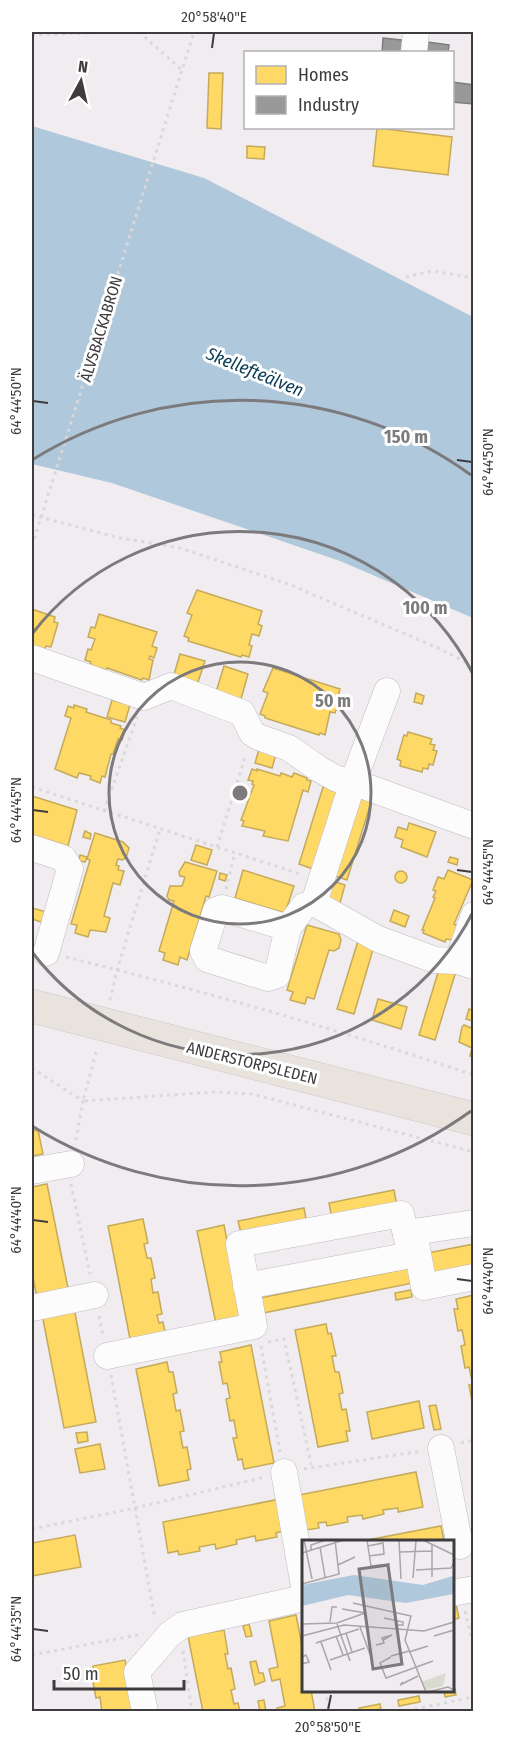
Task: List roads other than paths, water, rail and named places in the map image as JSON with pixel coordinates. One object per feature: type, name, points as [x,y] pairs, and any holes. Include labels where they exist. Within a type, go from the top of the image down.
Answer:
[{"type":"main road","name":"ANDERSTORPSLEDEN","points":[[32,1006],[474,1119]]},
{"type":"street","points":[[414,51],[416,32]]},
{"type":"street","points":[[36,661],[144,697],[171,686],[242,713],[252,733],[290,748],[337,779],[353,782],[474,826]]},
{"type":"street","points":[[288,928],[222,908],[216,910],[204,951],[207,960],[268,978],[276,975],[288,928],[318,892],[353,782],[387,691]]},
{"type":"street","points":[[32,849],[63,858],[70,869],[46,952]]},
{"type":"street","points":[[318,892],[378,939],[435,960],[466,963],[474,915]]},
{"type":"street","points":[[32,1171],[71,1164]]},
{"type":"street","points":[[107,1356],[256,1330],[238,1244],[401,1214],[410,1233],[424,1287],[474,1277]]},
{"type":"street","points":[[410,1233],[474,1223]]},
{"type":"street","points":[[246,1286],[411,1255],[410,1233]]},
{"type":"street","points":[[32,1308],[94,1294]]},
{"type":"street","points":[[441,1448],[462,1545]]},
{"type":"street","points":[[284,1472],[302,1575]]},
{"type":"street","points":[[145,1712],[137,1672],[157,1629],[302,1598]]},
{"type":"water","name":"Skellefteälven","points":[[32,126],[204,178],[473,317],[473,618],[340,561],[112,483],[32,464]]}]
